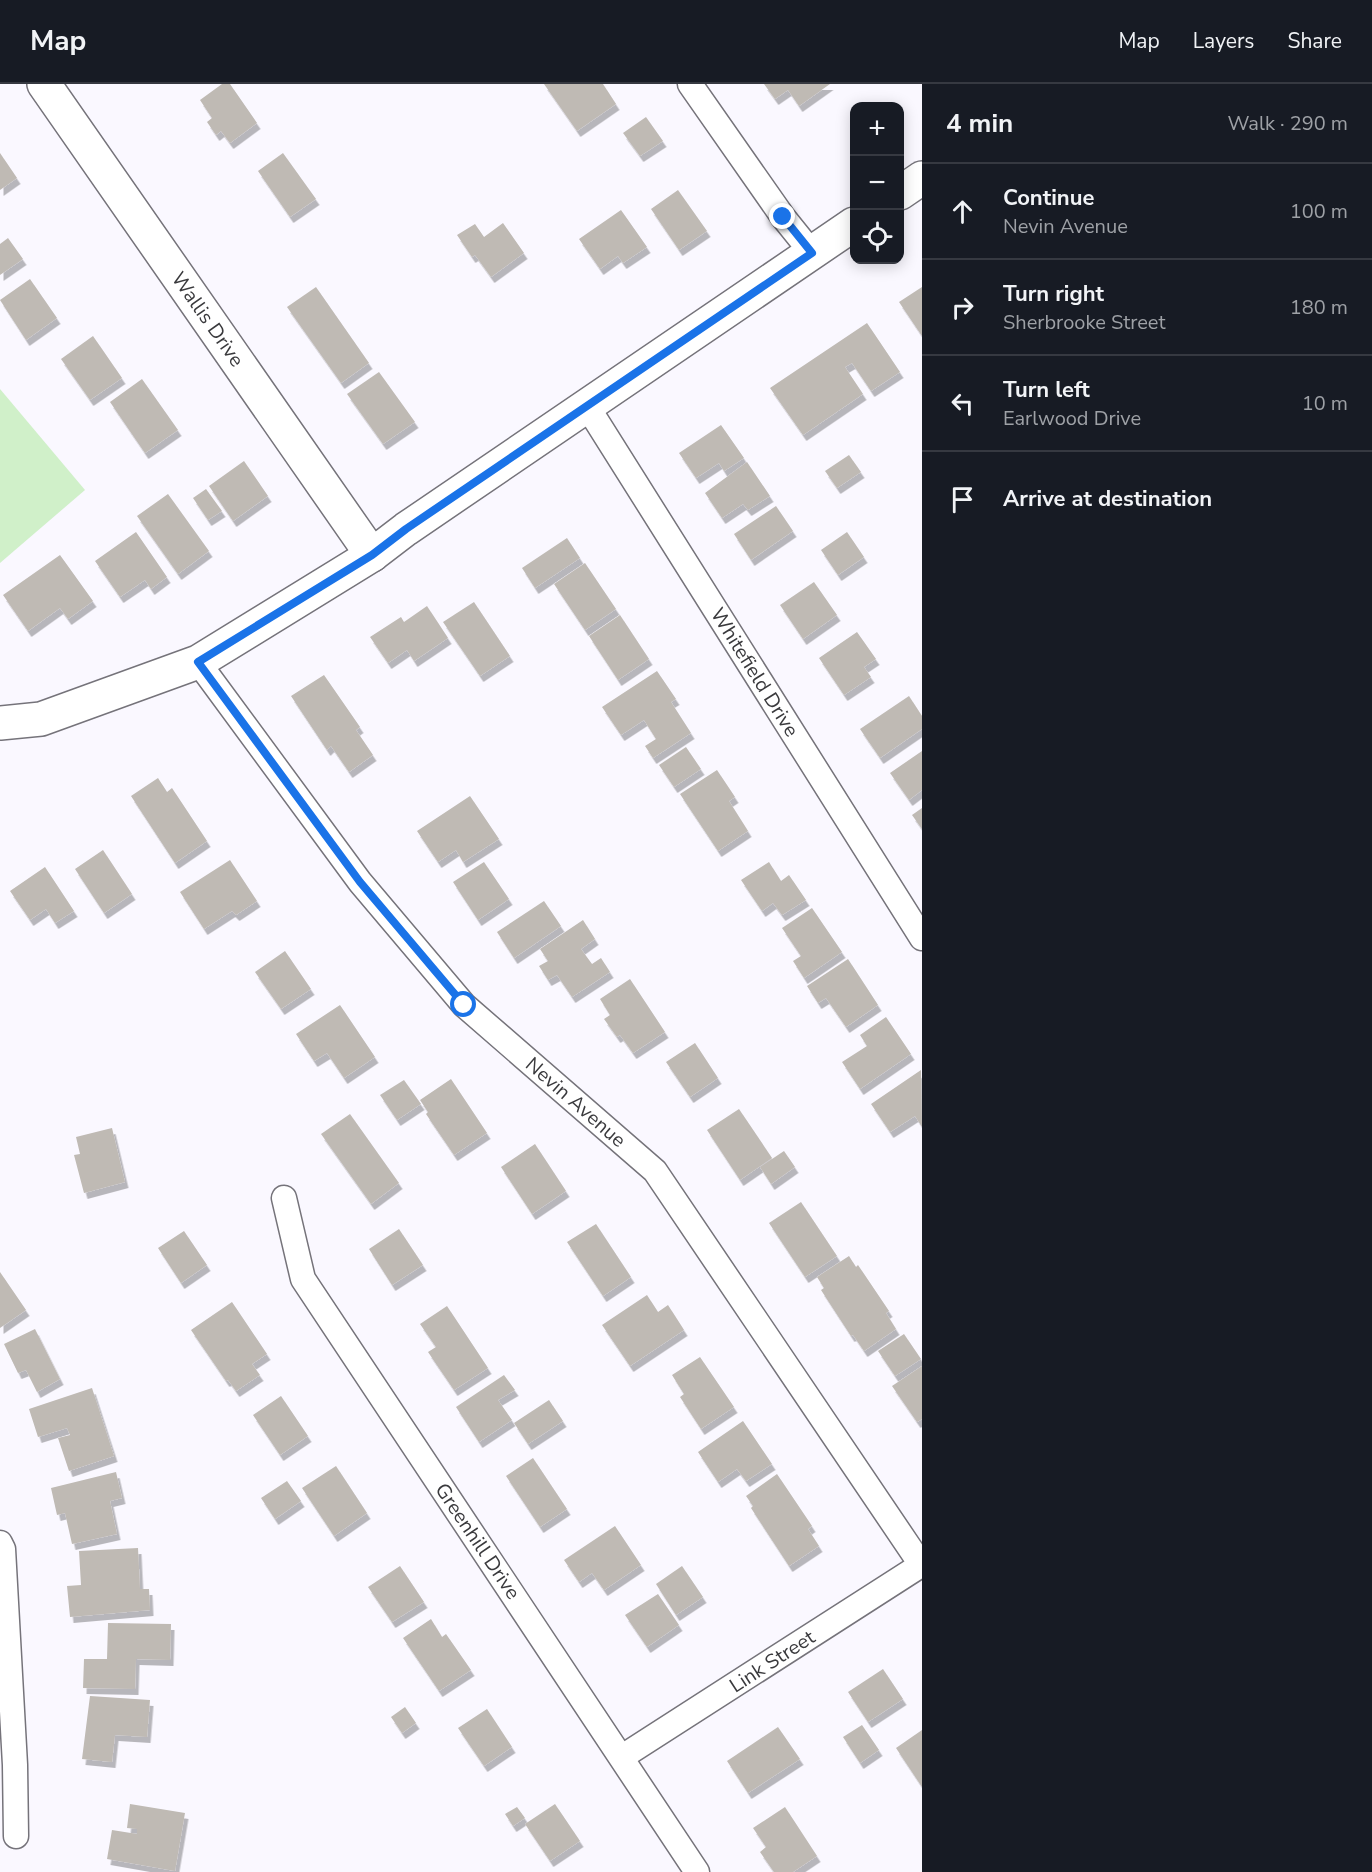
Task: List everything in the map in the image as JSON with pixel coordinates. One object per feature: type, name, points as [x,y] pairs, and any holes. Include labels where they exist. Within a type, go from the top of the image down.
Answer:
[{"type":"main road","name":"Wallis Drive","points":[[44,84],[372,555]]},
{"type":"main road","points":[[904,190],[922,178]]},
{"type":"main road","points":[[0,723],[41,719],[198,662],[372,555],[406,529],[850,227]]},
{"type":"street","points":[[690,84],[783,217],[812,253]]},
{"type":"street","name":"Whitefield Drive","points":[[587,406],[922,938]]},
{"type":"street","name":"Nevin Avenue","points":[[198,662],[360,882],[464,1005],[655,1172],[922,1566]]},
{"type":"street","name":"Greenhill Drive","points":[[284,1198],[303,1279],[697,1872]]},
{"type":"street","points":[[0,1544],[3,1549],[16,1836]]},
{"type":"street","name":"Link Street","points":[[622,1757],[922,1566]]},
{"type":"green space","points":[[0,389],[85,490],[0,563]]},
{"type":"building","points":[[222,84],[230,84],[257,123],[230,143],[221,131],[216,135],[207,122],[212,118],[200,100]]},
{"type":"building","points":[[544,84],[603,84],[616,104],[577,131]]},
{"type":"building","points":[[764,84],[830,84],[799,106],[788,90],[775,99]]},
{"type":"building","points":[[646,117],[663,141],[640,156],[623,133]]},
{"type":"building","points":[[0,153],[17,178],[0,190]]},
{"type":"building","points":[[283,153],[316,199],[290,217],[258,171]]},
{"type":"building","points":[[678,190],[707,231],[679,250],[651,209]]},
{"type":"building","points":[[621,210],[647,247],[623,263],[618,256],[600,269],[579,239]]},
{"type":"building","points":[[503,223],[524,253],[491,277],[475,255],[472,257],[457,235],[475,224],[484,237]]},
{"type":"building","points":[[8,238],[23,259],[0,275],[0,244]]},
{"type":"building","points":[[30,279],[57,318],[26,340],[0,300]]},
{"type":"building","points":[[316,287],[369,363],[341,383],[287,307]]},
{"type":"building","points":[[922,287],[922,336],[899,302]]},
{"type":"building","points":[[867,323],[900,372],[871,391],[852,363],[845,367],[863,394],[803,435],[770,388]]},
{"type":"building","points":[[93,336],[122,378],[90,400],[61,359]]},
{"type":"building","points":[[379,372],[415,422],[383,444],[347,394]]},
{"type":"building","points":[[142,379],[178,430],[145,453],[110,402]]},
{"type":"building","points":[[721,425],[744,458],[724,471],[719,463],[696,478],[679,453]]},
{"type":"building","points":[[849,455],[861,472],[837,488],[825,471]]},
{"type":"building","points":[[244,461],[268,496],[233,521],[209,486]]},
{"type":"building","points":[[747,462],[770,496],[748,510],[743,504],[722,518],[705,493]]},
{"type":"building","points":[[206,489],[222,511],[208,520],[193,498]]},
{"type":"building","points":[[168,494],[209,551],[178,574],[137,516]]},
{"type":"building","points":[[776,506],[793,531],[751,560],[734,534]]},
{"type":"building","points":[[136,532],[167,577],[151,589],[145,580],[120,597],[95,561]]},
{"type":"building","points":[[847,532],[864,557],[838,575],[821,550]]},
{"type":"building","points":[[567,538],[580,558],[535,588],[522,568]]},
{"type":"building","points":[[60,555],[93,601],[68,619],[60,608],[28,631],[3,595]]},
{"type":"building","points":[[585,563],[616,609],[585,630],[554,584]]},
{"type":"building","points":[[814,582],[837,615],[803,639],[780,605]]},
{"type":"building","points":[[474,602],[510,656],[480,676],[443,622]]},
{"type":"building","points":[[427,606],[448,638],[414,661],[407,650],[388,663],[370,637],[401,617],[404,622]]},
{"type":"building","points":[[620,615],[649,659],[618,680],[589,636]]},
{"type":"building","points":[[857,632],[876,659],[864,667],[871,677],[844,695],[819,658]]},
{"type":"building","points":[[657,671],[676,699],[671,702],[691,733],[653,758],[645,746],[656,739],[644,720],[621,735],[602,707]]},
{"type":"building","points":[[324,675],[360,727],[356,730],[373,755],[349,772],[331,746],[327,750],[291,696]]},
{"type":"building","points":[[909,696],[922,716],[922,729],[880,758],[860,729]]},
{"type":"building","points":[[686,747],[701,769],[674,787],[659,765]]},
{"type":"building","points":[[922,751],[922,790],[909,800],[890,773]]},
{"type":"building","points":[[717,770],[735,797],[729,801],[748,831],[718,851],[680,794]]},
{"type":"building","points":[[158,778],[167,792],[172,788],[207,841],[175,863],[131,796]]},
{"type":"building","points":[[470,796],[499,839],[463,862],[456,850],[438,862],[417,831]]},
{"type":"building","points":[[922,808],[922,829],[912,815]]},
{"type":"building","points":[[103,850],[132,894],[104,913],[75,869]]},
{"type":"building","points":[[230,860],[257,901],[236,915],[232,911],[204,929],[180,892]]},
{"type":"building","points":[[484,862],[509,899],[478,920],[453,882]]},
{"type":"building","points":[[769,862],[781,881],[789,875],[806,900],[782,915],[773,903],[762,911],[741,880]]},
{"type":"building","points":[[45,867],[74,911],[55,923],[46,909],[30,920],[10,891]]},
{"type":"building","points":[[544,901],[561,926],[514,958],[497,932]]},
{"type":"building","points":[[812,908],[842,952],[804,978],[793,961],[801,956],[782,928]]},
{"type":"building","points":[[583,920],[595,939],[581,949],[592,964],[601,958],[610,972],[572,997],[557,975],[548,980],[539,966],[548,961],[540,949]]},
{"type":"building","points":[[285,951],[311,989],[281,1009],[255,972]]},
{"type":"building","points":[[848,959],[878,1005],[846,1027],[826,998],[818,1003],[807,986]]},
{"type":"building","points":[[630,979],[665,1032],[633,1053],[604,1019],[610,1015],[600,999]]},
{"type":"building","points":[[340,1005],[375,1057],[344,1078],[327,1053],[314,1061],[296,1034]]},
{"type":"building","points":[[886,1017],[911,1054],[860,1089],[842,1062],[867,1046],[860,1035]]},
{"type":"building","points":[[695,1043],[718,1078],[690,1097],[666,1062]]},
{"type":"building","points":[[921,1070],[922,1127],[915,1116],[890,1132],[871,1104]]},
{"type":"building","points":[[451,1079],[487,1133],[454,1155],[426,1114],[428,1112],[420,1100]]},
{"type":"building","points":[[404,1080],[421,1104],[397,1120],[380,1095]]},
{"type":"building","points":[[739,1109],[772,1158],[740,1180],[707,1130]]},
{"type":"building","points":[[350,1114],[399,1183],[371,1204],[321,1134]]},
{"type":"building","points":[[112,1128],[125,1182],[84,1193],[74,1155],[80,1154],[76,1137]]},
{"type":"building","points":[[535,1144],[566,1191],[532,1214],[501,1167]]},
{"type":"building","points":[[784,1151],[795,1167],[771,1184],[760,1167]]},
{"type":"building","points":[[801,1202],[837,1256],[805,1277],[769,1223]]},
{"type":"building","points":[[596,1224],[631,1277],[603,1296],[567,1242]]},
{"type":"building","points":[[399,1229],[423,1265],[392,1285],[369,1249]]},
{"type":"building","points":[[184,1231],[207,1265],[181,1283],[158,1248]]},
{"type":"building","points":[[849,1256],[856,1267],[858,1265],[889,1311],[886,1313],[896,1329],[864,1351],[853,1335],[851,1336],[821,1290],[824,1288],[817,1277]]},
{"type":"building","points":[[0,1272],[26,1310],[0,1328]]},
{"type":"building","points":[[647,1295],[658,1312],[668,1305],[684,1330],[630,1366],[602,1325]]},
{"type":"building","points":[[232,1302],[267,1354],[252,1364],[260,1375],[236,1391],[228,1380],[226,1381],[191,1330]]},
{"type":"building","points":[[447,1306],[488,1368],[454,1390],[428,1352],[436,1347],[420,1324]]},
{"type":"building","points":[[35,1329],[60,1379],[37,1392],[26,1370],[18,1373],[4,1344]]},
{"type":"building","points":[[904,1334],[921,1359],[895,1376],[878,1351]]},
{"type":"building","points":[[700,1357],[734,1407],[701,1429],[680,1397],[684,1394],[672,1375]]},
{"type":"building","points":[[922,1366],[922,1419],[917,1422],[892,1386]]},
{"type":"building","points":[[504,1375],[515,1390],[498,1400],[512,1420],[479,1442],[456,1407]]},
{"type":"building","points":[[92,1388],[114,1456],[69,1471],[58,1438],[70,1435],[67,1428],[38,1437],[29,1409]]},
{"type":"building","points":[[281,1396],[308,1436],[280,1455],[253,1415]]},
{"type":"building","points":[[549,1400],[563,1421],[528,1444],[514,1423]]},
{"type":"building","points":[[743,1421],[772,1464],[746,1481],[737,1469],[718,1482],[698,1452]]},
{"type":"building","points":[[533,1458],[567,1509],[540,1527],[506,1476]]},
{"type":"building","points":[[336,1466],[367,1513],[334,1536],[302,1488]]},
{"type":"building","points":[[116,1472],[122,1498],[110,1501],[117,1534],[72,1544],[65,1513],[57,1515],[51,1488]]},
{"type":"building","points":[[777,1474],[812,1526],[808,1529],[819,1546],[789,1566],[751,1508],[753,1506],[746,1496]]},
{"type":"building","points":[[287,1481],[301,1501],[275,1519],[261,1498]]},
{"type":"building","points":[[615,1526],[641,1565],[604,1590],[592,1573],[579,1582],[564,1560]]},
{"type":"building","points":[[138,1548],[140,1589],[149,1589],[150,1610],[70,1617],[67,1586],[81,1585],[79,1551]]},
{"type":"building","points":[[400,1566],[424,1602],[392,1622],[368,1587]]},
{"type":"building","points":[[682,1566],[703,1597],[676,1615],[656,1584]]},
{"type":"building","points":[[658,1594],[679,1625],[647,1647],[625,1615]]},
{"type":"building","points":[[431,1619],[442,1637],[446,1634],[471,1670],[439,1691],[403,1638]]},
{"type":"building","points":[[108,1623],[171,1624],[170,1660],[136,1659],[135,1689],[83,1688],[84,1659],[107,1659]]},
{"type":"building","points":[[883,1669],[903,1699],[868,1722],[848,1692]]},
{"type":"building","points":[[90,1696],[150,1700],[147,1737],[115,1735],[112,1762],[82,1759]]},
{"type":"building","points":[[405,1707],[416,1723],[402,1733],[391,1717]]},
{"type":"building","points":[[487,1709],[512,1747],[484,1766],[458,1728]]},
{"type":"building","points":[[862,1725],[879,1750],[860,1763],[843,1737]]},
{"type":"building","points":[[778,1727],[800,1759],[748,1793],[727,1761]]},
{"type":"building","points":[[922,1730],[922,1787],[896,1748]]},
{"type":"building","points":[[130,1804],[185,1813],[175,1871],[107,1859],[112,1830],[137,1834],[137,1829],[127,1828]]},
{"type":"building","points":[[555,1804],[580,1841],[550,1861],[525,1824]]},
{"type":"building","points":[[517,1807],[525,1818],[513,1826],[505,1814]]},
{"type":"building","points":[[785,1807],[817,1856],[793,1872],[774,1872],[760,1852],[766,1847],[753,1828]]},
{"type":"route","points":[[464,1005],[360,882],[198,662],[372,555],[406,529],[812,253],[783,217]]}]
